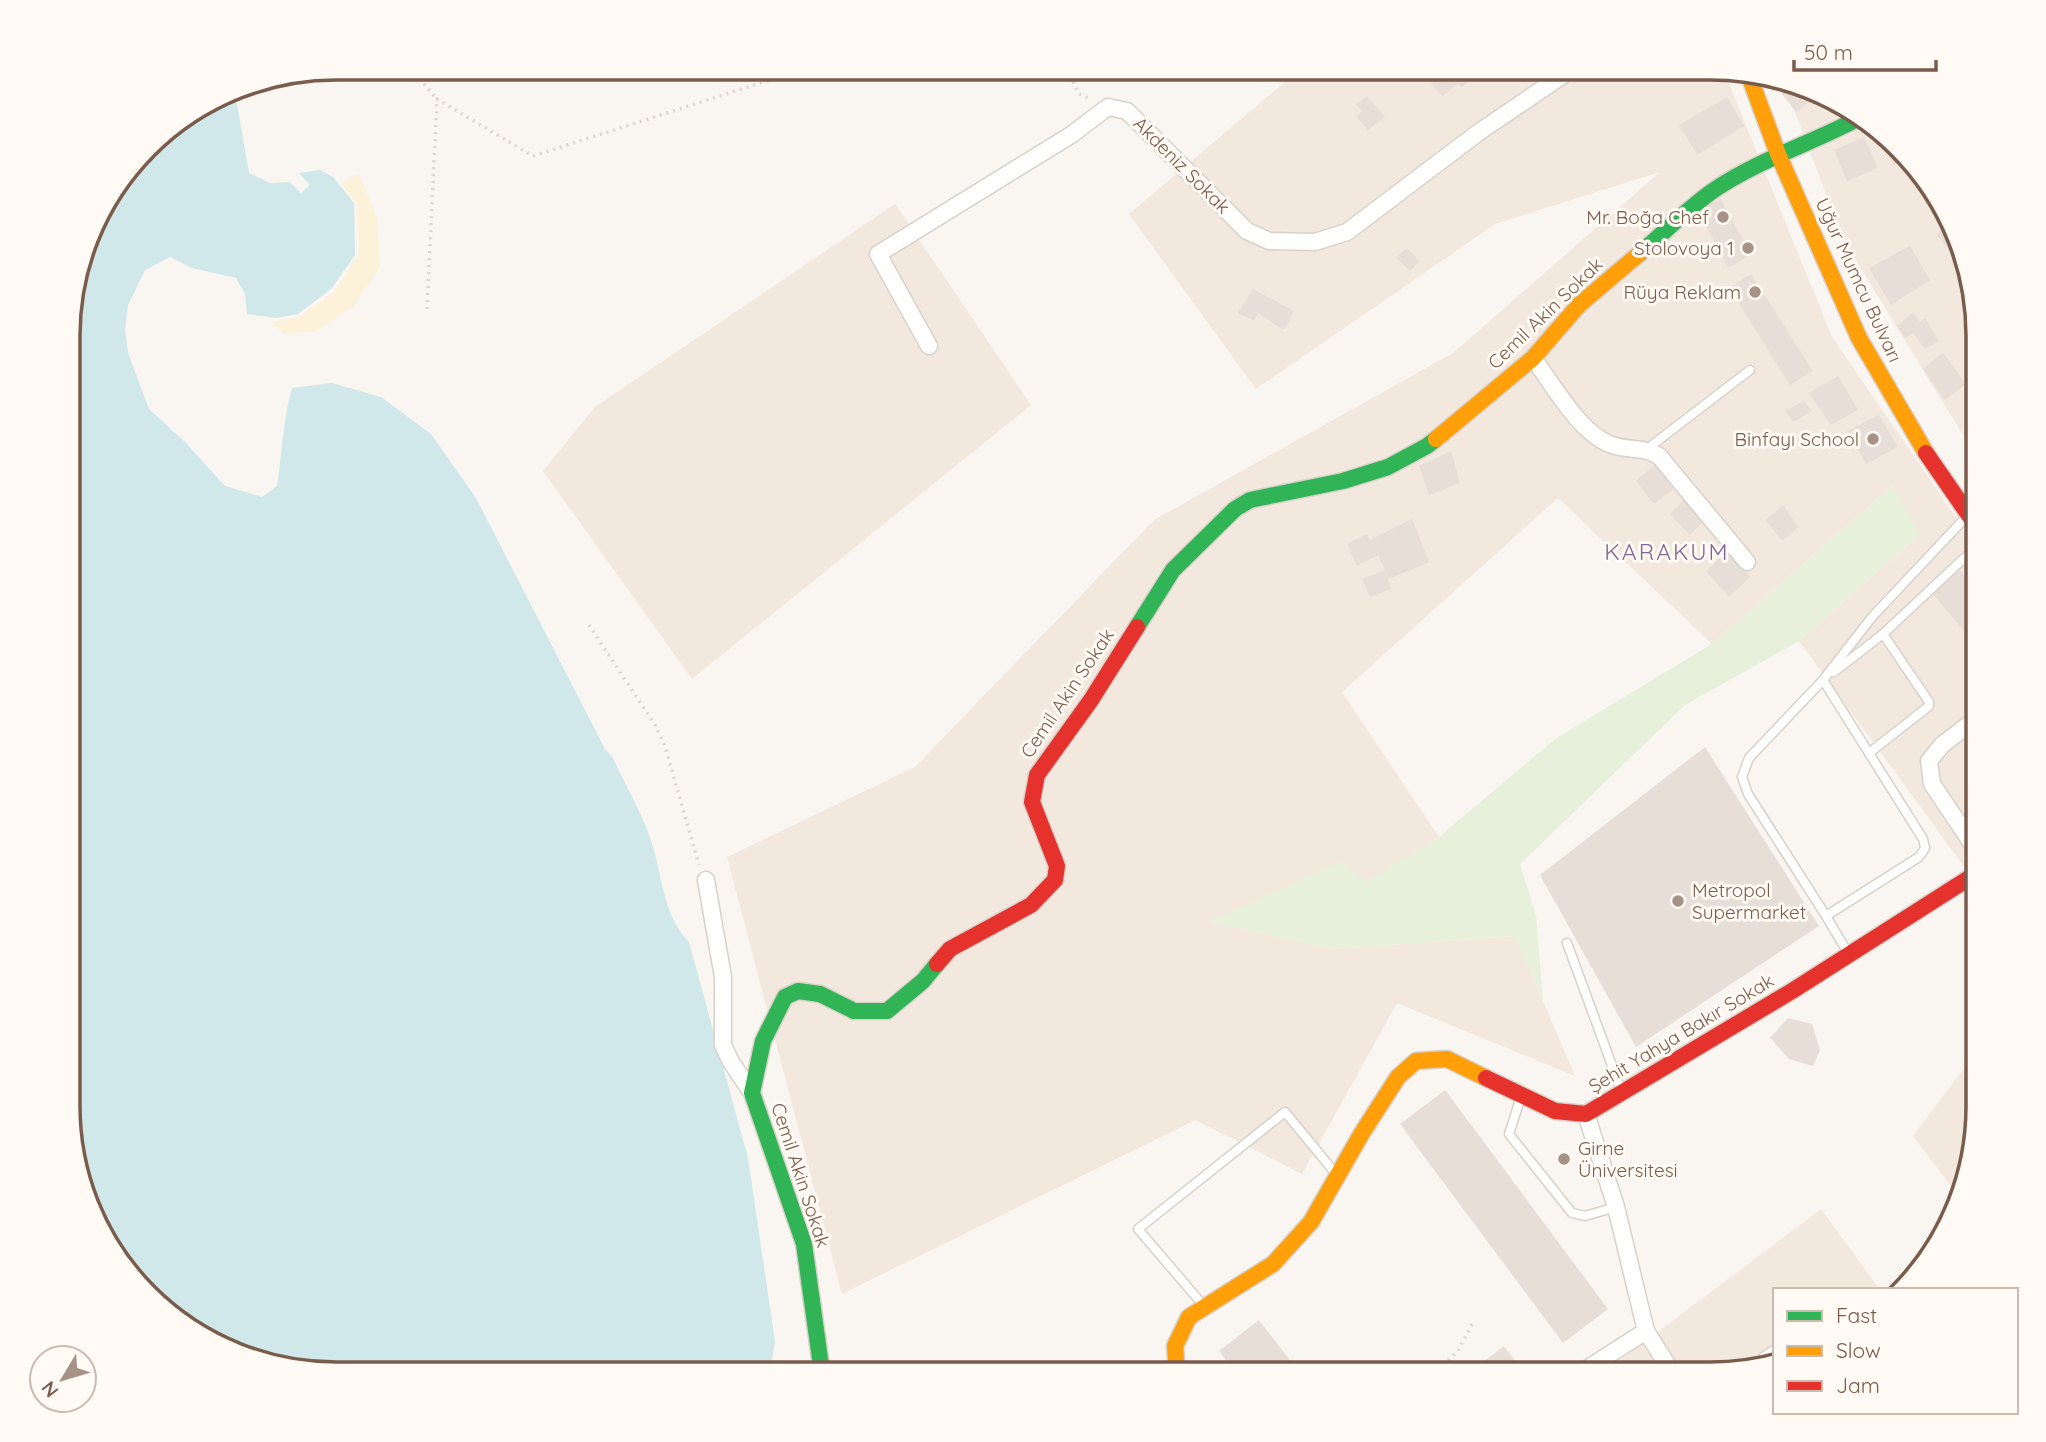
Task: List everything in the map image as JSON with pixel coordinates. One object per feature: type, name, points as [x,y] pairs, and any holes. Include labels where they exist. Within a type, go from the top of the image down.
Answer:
[{"type":"street","name":"Akdeniz Sokak","points":[[1108,107],[1128,111],[1247,231],[1269,242],[1315,242],[1347,232],[1409,188],[1479,132],[1556,80]]},
{"type":"street","name":"Uğur Mumcu Bulvarı","points":[[1752,84],[1778,154],[1859,338],[1919,443],[1966,511]]},
{"type":"street","points":[[929,346],[878,254],[1071,135],[1108,107]]},
{"type":"street","name":"Cemil Akin Sokak","points":[[820,1362],[804,1244],[752,1093],[763,1041],[785,997],[798,991],[820,995],[854,1012],[887,1011],[923,981],[950,949],[1031,905],[1055,880],[1057,866],[1032,802],[1037,775],[1091,700],[1173,570],[1235,509],[1250,500],[1343,481],[1388,467],[1427,446],[1533,358],[1579,305],[1714,190],[1778,154],[1850,123]]},
{"type":"street","points":[[1533,358],[1590,434],[1614,446],[1647,449],[1659,456],[1747,562]]},
{"type":"street","points":[[1966,726],[1942,745],[1929,761],[1932,784],[1966,835]]},
{"type":"street","points":[[706,880],[723,977],[723,1045],[752,1093]]},
{"type":"street","name":"Şehit Yahya Bakır Sokak","points":[[1176,1362],[1175,1346],[1189,1317],[1273,1264],[1311,1222],[1398,1077],[1416,1061],[1447,1059],[1555,1111],[1586,1114],[1849,955],[1966,880]]},
{"type":"street","points":[[1586,1114],[1616,1207],[1646,1331],[1665,1362]]},
{"type":"street","points":[[1598,1362],[1646,1331]]},
{"type":"lane","points":[[1647,449],[1749,370]]},
{"type":"lane","points":[[1849,955],[1748,794],[1742,777],[1749,758],[1824,680],[1872,617],[1966,528]]},
{"type":"lane","points":[[1824,680],[1883,634],[1966,557]]},
{"type":"lane","points":[[1869,752],[1929,706],[1929,702],[1883,634]]},
{"type":"lane","points":[[1824,680],[1923,839],[1925,848],[1919,857],[1826,916]]},
{"type":"lane","points":[[1567,943],[1622,1092]]},
{"type":"lane","points":[[1521,1094],[1510,1134],[1572,1213],[1585,1216],[1616,1207]]},
{"type":"lane","points":[[1205,1307],[1138,1229],[1285,1112],[1338,1176]]},
{"type":"path","points":[[420,80],[437,99],[533,156],[770,80]]},
{"type":"path","points":[[1072,80],[1079,94],[1108,107]]},
{"type":"path","points":[[426,309],[437,99]]},
{"type":"path","points":[[589,625],[655,725],[665,746],[697,861],[706,880]]},
{"type":"path","points":[[1446,1362],[1458,1351],[1473,1322]]},
{"type":"shaded area","points":[[1287,80],[1728,81],[1832,337],[1966,532],[1966,869],[1799,641],[1919,535],[1892,486],[1712,644],[1558,498],[1342,692],[1439,837],[1366,883],[1210,922],[1335,949],[1515,936],[1575,1076],[1397,1003],[1302,1174],[1195,1120],[842,1294],[727,857],[915,767],[1154,520],[1453,353],[1660,172],[1495,224],[1256,389],[1129,214]]},
{"type":"shaded area","points":[[1788,93],[1823,107],[1878,144],[1913,181],[1939,223],[1957,270],[1963,303],[1966,337],[1966,440],[1843,239]]},
{"type":"shaded area","points":[[895,204],[1031,405],[692,679],[543,471],[595,407]]},
{"type":"shaded area","points":[[1966,1066],[1965,1122],[1961,1155],[1952,1188],[1913,1136]]},
{"type":"shaded area","points":[[1821,1209],[1879,1288],[1773,1288],[1773,1354],[1709,1362],[1618,1362]]},
{"type":"green space","points":[[1892,486],[1920,534],[1799,641],[1685,705],[1520,864],[1536,916],[1543,1001],[1514,936],[1335,949],[1209,922],[1342,861],[1366,882],[1439,837],[1555,739],[1712,644]]},
{"type":"sand","points":[[359,174],[377,218],[380,267],[353,307],[316,331],[284,334],[272,322],[299,317],[334,292],[359,254],[357,204],[341,183]]},
{"type":"water","points":[[236,101],[237,104],[249,173],[270,183],[290,182],[301,193],[310,185],[299,173],[320,170],[333,177],[354,203],[355,255],[331,289],[298,314],[276,318],[247,314],[245,294],[236,278],[192,268],[170,257],[145,270],[128,305],[125,330],[128,353],[149,409],[185,442],[225,486],[262,497],[277,486],[292,388],[332,383],[381,397],[431,434],[476,498],[635,802],[653,847],[669,909],[680,932],[689,942],[748,1158],[775,1342],[772,1362],[337,1362],[287,1357],[254,1348],[223,1335],[181,1309],[133,1261],[107,1219],[89,1172],[80,1105],[81,320],[85,287],[94,254],[107,223],[124,194],[144,168],[168,144],[223,107]]},
{"type":"building","points":[[1435,80],[1470,80],[1462,87],[1458,84],[1442,96],[1431,83]]},
{"type":"building","points":[[1783,91],[1810,101],[1796,112],[1781,93]]},
{"type":"building","points":[[1367,96],[1385,117],[1368,130],[1356,116],[1362,111],[1356,104]]},
{"type":"building","points":[[1727,97],[1744,126],[1697,155],[1679,125]]},
{"type":"building","points":[[1864,137],[1878,168],[1847,181],[1834,150]]},
{"type":"building","points":[[1721,199],[1751,255],[1728,268],[1698,211]]},
{"type":"building","points":[[1936,221],[1939,223],[1952,255],[1937,235],[1941,230]]},
{"type":"building","points":[[1910,246],[1930,280],[1891,305],[1869,268]]},
{"type":"building","points":[[1407,248],[1420,261],[1410,271],[1396,258]]},
{"type":"building","points":[[1751,274],[1813,371],[1790,385],[1729,288]]},
{"type":"building","points":[[1253,289],[1294,311],[1284,330],[1258,313],[1254,321],[1238,313]]},
{"type":"building","points":[[1913,312],[1920,322],[1925,318],[1939,341],[1925,349],[1913,333],[1905,338],[1897,326]]},
{"type":"building","points":[[1943,353],[1966,384],[1945,400],[1923,369]]},
{"type":"building","points":[[1838,376],[1858,410],[1831,425],[1809,393]]},
{"type":"building","points":[[1804,401],[1812,411],[1793,422],[1785,411]]},
{"type":"building","name":"Binfayı School","points":[[1879,415],[1898,447],[1866,464],[1847,431]]},
{"type":"building","points":[[1451,451],[1460,483],[1429,495],[1419,466]]},
{"type":"building","points":[[1656,464],[1673,489],[1654,504],[1636,481]]},
{"type":"building","points":[[1685,499],[1704,521],[1690,535],[1670,514]]},
{"type":"building","points":[[1783,505],[1798,527],[1782,541],[1766,520]]},
{"type":"building","points":[[1412,519],[1429,562],[1389,579],[1378,555],[1357,566],[1347,544],[1367,534],[1370,540]]},
{"type":"building","points":[[1728,551],[1750,577],[1729,597],[1706,571]]},
{"type":"building","points":[[1385,570],[1391,589],[1370,597],[1362,579]]},
{"type":"building","points":[[1960,570],[1966,577],[1966,633],[1933,594]]},
{"type":"building","name":"Metropol Supermarket","points":[[1705,747],[1819,926],[1636,1047],[1540,875]]},
{"type":"building","points":[[1788,1018],[1812,1024],[1820,1050],[1813,1066],[1789,1059],[1770,1038]]},
{"type":"building","points":[[1445,1090],[1608,1309],[1563,1343],[1400,1124]]},
{"type":"building","points":[[1259,1320],[1291,1362],[1227,1362],[1219,1351]]},
{"type":"building","points":[[1504,1346],[1516,1362],[1483,1362]]},
{"type":"traffic: fast","points":[[1639,254],[1714,190],[1768,160],[1850,123]]},
{"type":"traffic: fast","points":[[1137,627],[1173,570],[1235,509],[1250,500],[1343,481],[1388,467],[1436,439]]},
{"type":"traffic: fast","points":[[820,1362],[804,1244],[752,1093],[763,1041],[785,997],[798,991],[820,994],[854,1011],[887,1011],[923,981],[937,964]]},
{"type":"traffic: slow","points":[[1752,84],[1778,154],[1859,338],[1926,453]]},
{"type":"traffic: slow","points":[[1436,439],[1533,358],[1579,305],[1639,254]]},
{"type":"traffic: slow","points":[[1176,1362],[1175,1346],[1189,1317],[1273,1264],[1311,1222],[1398,1077],[1416,1061],[1447,1059],[1486,1078]]},
{"type":"traffic: jam","points":[[1926,453],[1966,511]]},
{"type":"traffic: jam","points":[[937,964],[950,949],[1031,905],[1055,880],[1057,866],[1032,802],[1037,775],[1091,700],[1137,627]]},
{"type":"traffic: jam","points":[[1486,1078],[1555,1111],[1586,1114],[1792,991],[1966,880]]},
{"type":"place","name":"Mr. Boğa Chef","points":[[1723,217]]},
{"type":"place","name":"Stolovoya 1","points":[[1748,248]]},
{"type":"place","name":"Rüya Reklam","points":[[1755,292]]},
{"type":"place","name":"Binfayı School","points":[[1873,439]]},
{"type":"place","name":"Metropol Supermarket","points":[[1678,901]]},
{"type":"place","name":"Girne Üniversitesi","points":[[1564,1159]]},
{"type":"district","name":"KARAKUM","points":[[1667,551]]}]
